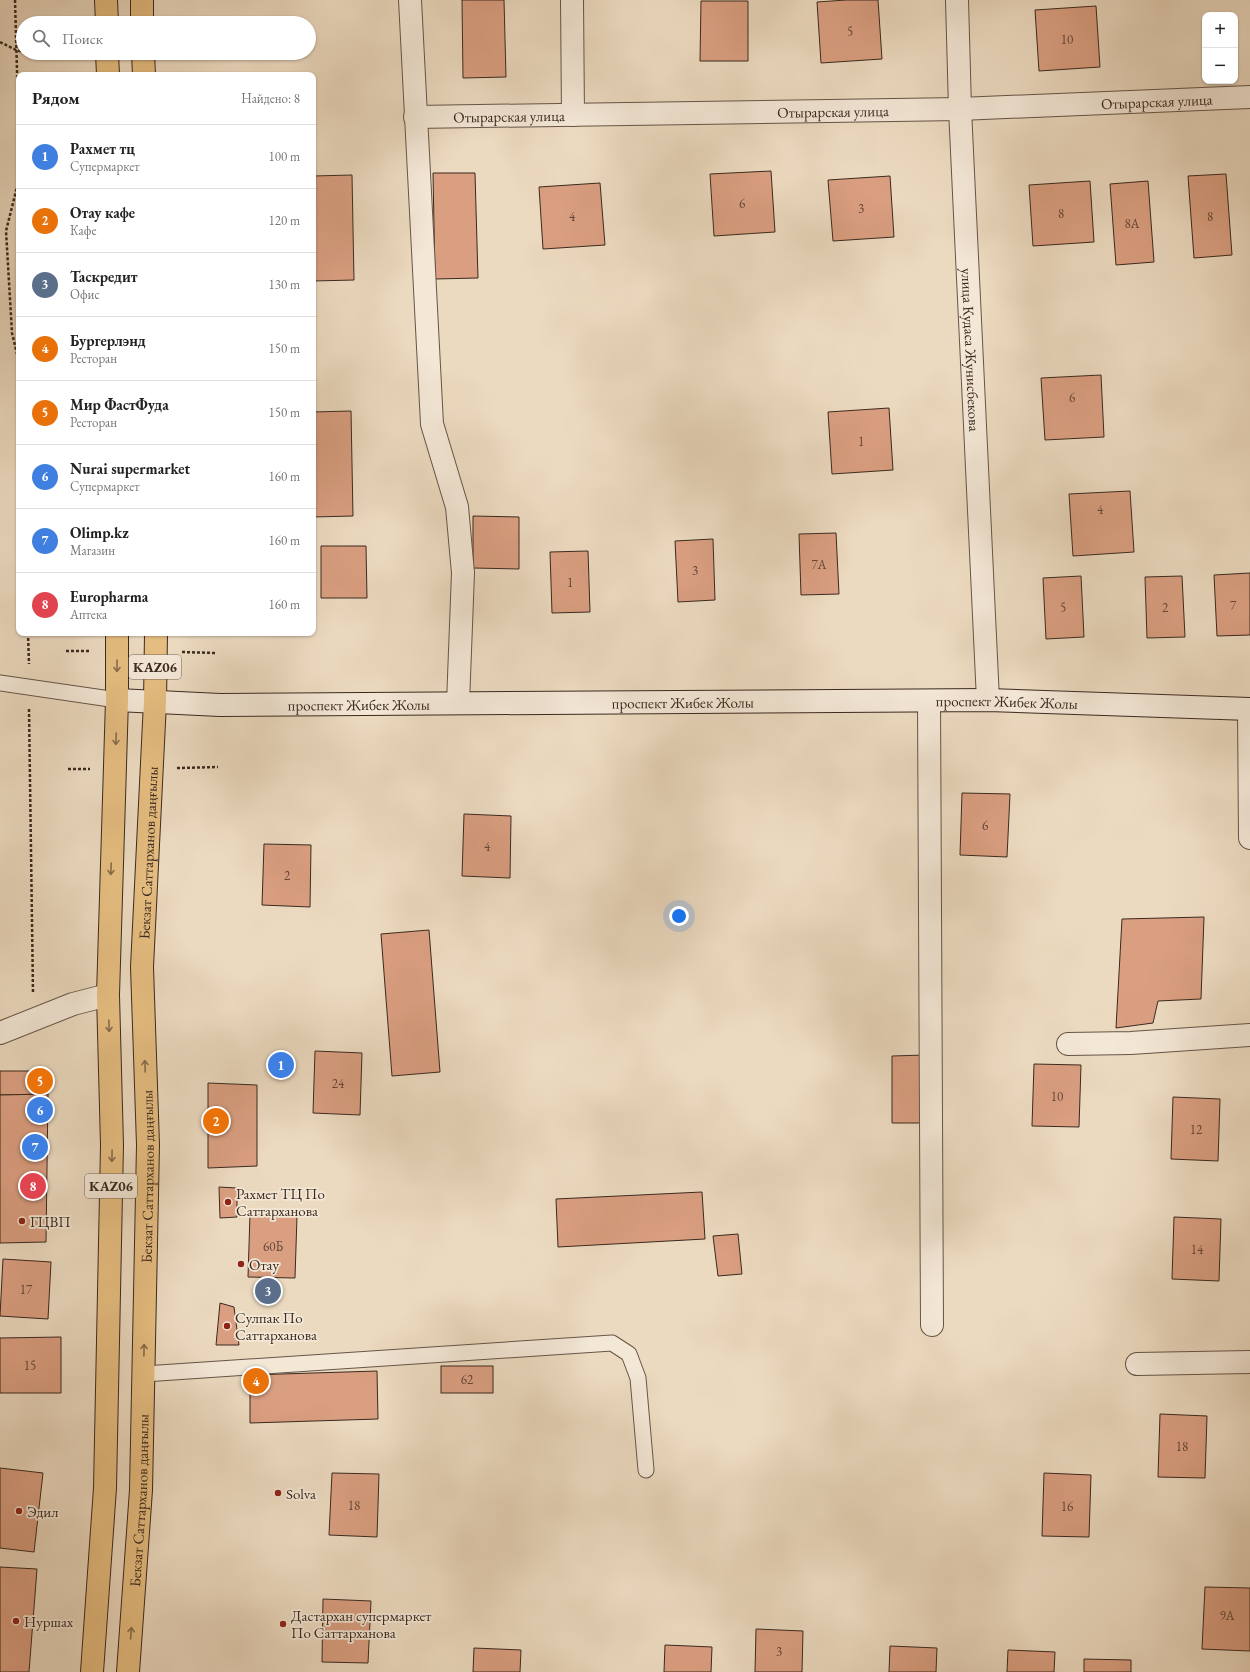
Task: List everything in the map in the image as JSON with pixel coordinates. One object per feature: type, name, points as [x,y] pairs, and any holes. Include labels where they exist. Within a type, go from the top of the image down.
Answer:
[{"type":"main road","points":[[106,0],[107,16]]},
{"type":"main road","points":[[142,0],[142,16]]},
{"type":"main road","points":[[107,60],[108,72]]},
{"type":"main road","points":[[143,60],[144,72]]},
{"type":"main road","name":"KАZ06","points":[[92,1672],[105,1480],[112,1145],[108,995],[117,700],[117,636]]},
{"type":"main road","name":"Бекзат Саттарханов даңғылы","points":[[128,1672],[141,1490],[148,1145],[142,967],[155,702],[156,636]]},
{"type":"street","points":[[410,0],[432,424],[457,507],[463,573],[458,704]]},
{"type":"street","points":[[572,0],[573,115]]},
{"type":"street","name":"улица Кудаса Жунисбекова","points":[[957,0],[960,109],[988,700]]},
{"type":"street","name":"Отырарская улица","points":[[415,117],[960,109],[1250,97]]},
{"type":"street","name":"проспект Жибек Жолы","points":[[117,700],[220,705],[988,700],[1249,709],[1250,838]]},
{"type":"street","points":[[929,701],[932,1325]]},
{"type":"street","points":[[0,1033],[73,1004],[108,995]]},
{"type":"street","points":[[1068,1044],[1131,1043],[1250,1035]]},
{"type":"street","points":[[1136,1364],[1250,1362]]},
{"type":"lane","points":[[0,682],[117,700]]},
{"type":"lane","points":[[144,1374],[612,1343],[630,1354],[638,1378],[646,1470]]},
{"type":"path","points":[[0,42],[16,50],[15,0]]},
{"type":"path","points":[[16,60],[17,72]]},
{"type":"path","points":[[16,191],[6,231],[12,333],[16,350]]},
{"type":"path","points":[[28,636],[33,1020]]},
{"type":"building","points":[[462,0],[504,0],[506,77],[463,78]]},
{"type":"building","points":[[878,0],[882,59],[821,63],[817,2]]},
{"type":"building","points":[[701,1],[748,1],[748,61],[700,61]]},
{"type":"building","points":[[1096,6],[1100,67],[1039,71],[1035,10]]},
{"type":"building","points":[[771,171],[775,232],[714,236],[710,174]]},
{"type":"building","points":[[433,173],[475,173],[478,278],[435,279]]},
{"type":"building","points":[[1226,174],[1232,255],[1194,258],[1188,176]]},
{"type":"building","points":[[352,175],[354,280],[316,281],[316,176]]},
{"type":"building","points":[[890,176],[894,237],[833,241],[828,180]]},
{"type":"building","points":[[1090,181],[1094,242],[1033,246],[1029,185]]},
{"type":"building","points":[[1148,181],[1154,262],[1116,265],[1110,184]]},
{"type":"building","points":[[600,183],[605,245],[543,249],[539,187]]},
{"type":"building","points":[[1101,375],[1104,437],[1045,440],[1041,378]]},
{"type":"building","points":[[889,408],[893,470],[832,474],[828,412]]},
{"type":"building","points":[[351,411],[353,516],[316,517],[316,412]]},
{"type":"building","points":[[1130,491],[1134,552],[1073,556],[1069,494]]},
{"type":"building","points":[[473,516],[519,517],[519,569],[473,568]]},
{"type":"building","points":[[836,533],[839,594],[801,595],[799,534]]},
{"type":"building","points":[[713,539],[715,600],[678,602],[675,541]]},
{"type":"building","points":[[321,546],[366,546],[367,598],[321,598]]},
{"type":"building","points":[[588,551],[590,612],[552,613],[550,552]]},
{"type":"building","points":[[1250,573],[1250,635],[1217,636],[1214,575]]},
{"type":"building","points":[[1081,576],[1084,637],[1046,639],[1043,578]]},
{"type":"building","points":[[1182,576],[1185,637],[1147,638],[1145,577]]},
{"type":"building","points":[[962,793],[1010,794],[1007,857],[960,855]]},
{"type":"building","points":[[464,814],[511,816],[510,878],[462,876]]},
{"type":"building","points":[[264,844],[311,845],[310,907],[262,905]]},
{"type":"building","points":[[1204,917],[1201,999],[1158,1001],[1153,1023],[1116,1028],[1122,919]]},
{"type":"building","points":[[429,930],[440,1072],[392,1076],[381,934]]},
{"type":"building","points":[[315,1051],[362,1053],[360,1115],[313,1113]]},
{"type":"building","points":[[925,1055],[924,1123],[892,1123],[892,1056]]},
{"type":"building","points":[[1034,1064],[1081,1065],[1079,1127],[1032,1126]]},
{"type":"building","points":[[0,1071],[49,1071],[48,1094],[0,1095]]},
{"type":"building","points":[[208,1083],[257,1085],[257,1166],[208,1168]]},
{"type":"building","points":[[48,1094],[46,1242],[0,1243],[0,1095]]},
{"type":"building","points":[[1173,1097],[1220,1099],[1218,1161],[1171,1159]]},
{"type":"building","name":"Рахмет ТЦ По Саттарханова","points":[[219,1187],[237,1188],[237,1217],[220,1218]]},
{"type":"building","points":[[702,1192],[705,1239],[558,1247],[556,1199]]},
{"type":"building","points":[[250,1214],[297,1216],[295,1278],[248,1277]]},
{"type":"building","points":[[1174,1217],[1221,1219],[1219,1281],[1172,1279]]},
{"type":"building","points":[[738,1234],[742,1274],[718,1276],[713,1236]]},
{"type":"building","points":[[3,1259],[51,1262],[48,1319],[0,1316]]},
{"type":"building","name":"Сулпак По Саттарханова","points":[[220,1303],[234,1307],[239,1345],[216,1345]]},
{"type":"building","points":[[61,1337],[61,1393],[0,1393],[0,1338]]},
{"type":"building","points":[[441,1366],[493,1366],[493,1393],[441,1393]]},
{"type":"building","points":[[377,1371],[378,1419],[250,1423],[250,1375]]},
{"type":"building","points":[[1160,1414],[1207,1416],[1205,1478],[1158,1477]]},
{"type":"building","name":"Эдил","points":[[0,1468],[43,1473],[34,1552],[0,1548]]},
{"type":"building","points":[[332,1473],[379,1474],[377,1537],[329,1535]]},
{"type":"building","points":[[1044,1473],[1091,1475],[1089,1537],[1042,1536]]},
{"type":"building","name":"Нуршах","points":[[0,1567],[37,1569],[29,1672],[0,1672]]},
{"type":"building","points":[[1205,1587],[1250,1588],[1250,1651],[1202,1649]]},
{"type":"building","points":[[323,1599],[371,1601],[368,1663],[322,1662]]},
{"type":"building","points":[[756,1629],[803,1631],[802,1672],[755,1672]]},
{"type":"building","points":[[665,1645],[712,1647],[711,1672],[664,1672]]},
{"type":"building","points":[[890,1646],[937,1648],[936,1672],[889,1672]]},
{"type":"building","points":[[474,1648],[521,1650],[520,1672],[473,1672]]},
{"type":"building","points":[[1008,1650],[1055,1652],[1054,1672],[1007,1672]]},
{"type":"building","points":[[1084,1659],[1131,1660],[1131,1672],[1084,1672]]},
{"type":"place","name":"Рахмет тц","points":[[281,1065]]},
{"type":"place","name":"Мир ФастФуда","points":[[40,1081]]},
{"type":"place","name":"Nurai supermarket","points":[[40,1110]]},
{"type":"place","name":"Отау кафе","points":[[216,1121]]},
{"type":"place","name":"Olimp.kz","points":[[35,1147]]},
{"type":"place","name":"Europharma","points":[[33,1186]]},
{"type":"place","name":"Рахмет ТЦ По Саттарханова","points":[[228,1202]]},
{"type":"place","name":"ГЦВП","points":[[22,1221]]},
{"type":"place","name":"Отау","points":[[241,1264]]},
{"type":"place","name":"Таскредит","points":[[268,1291]]},
{"type":"place","name":"Сулпак По Саттарханова","points":[[227,1326]]},
{"type":"place","name":"Бургерлэнд","points":[[256,1381]]},
{"type":"place","name":"Solva","points":[[278,1493]]},
{"type":"place","name":"Эдил","points":[[19,1511]]},
{"type":"place","name":"Нуршах","points":[[16,1621]]},
{"type":"place","name":"Дастархан супермаркет По Саттарханова","points":[[283,1624]]}]
